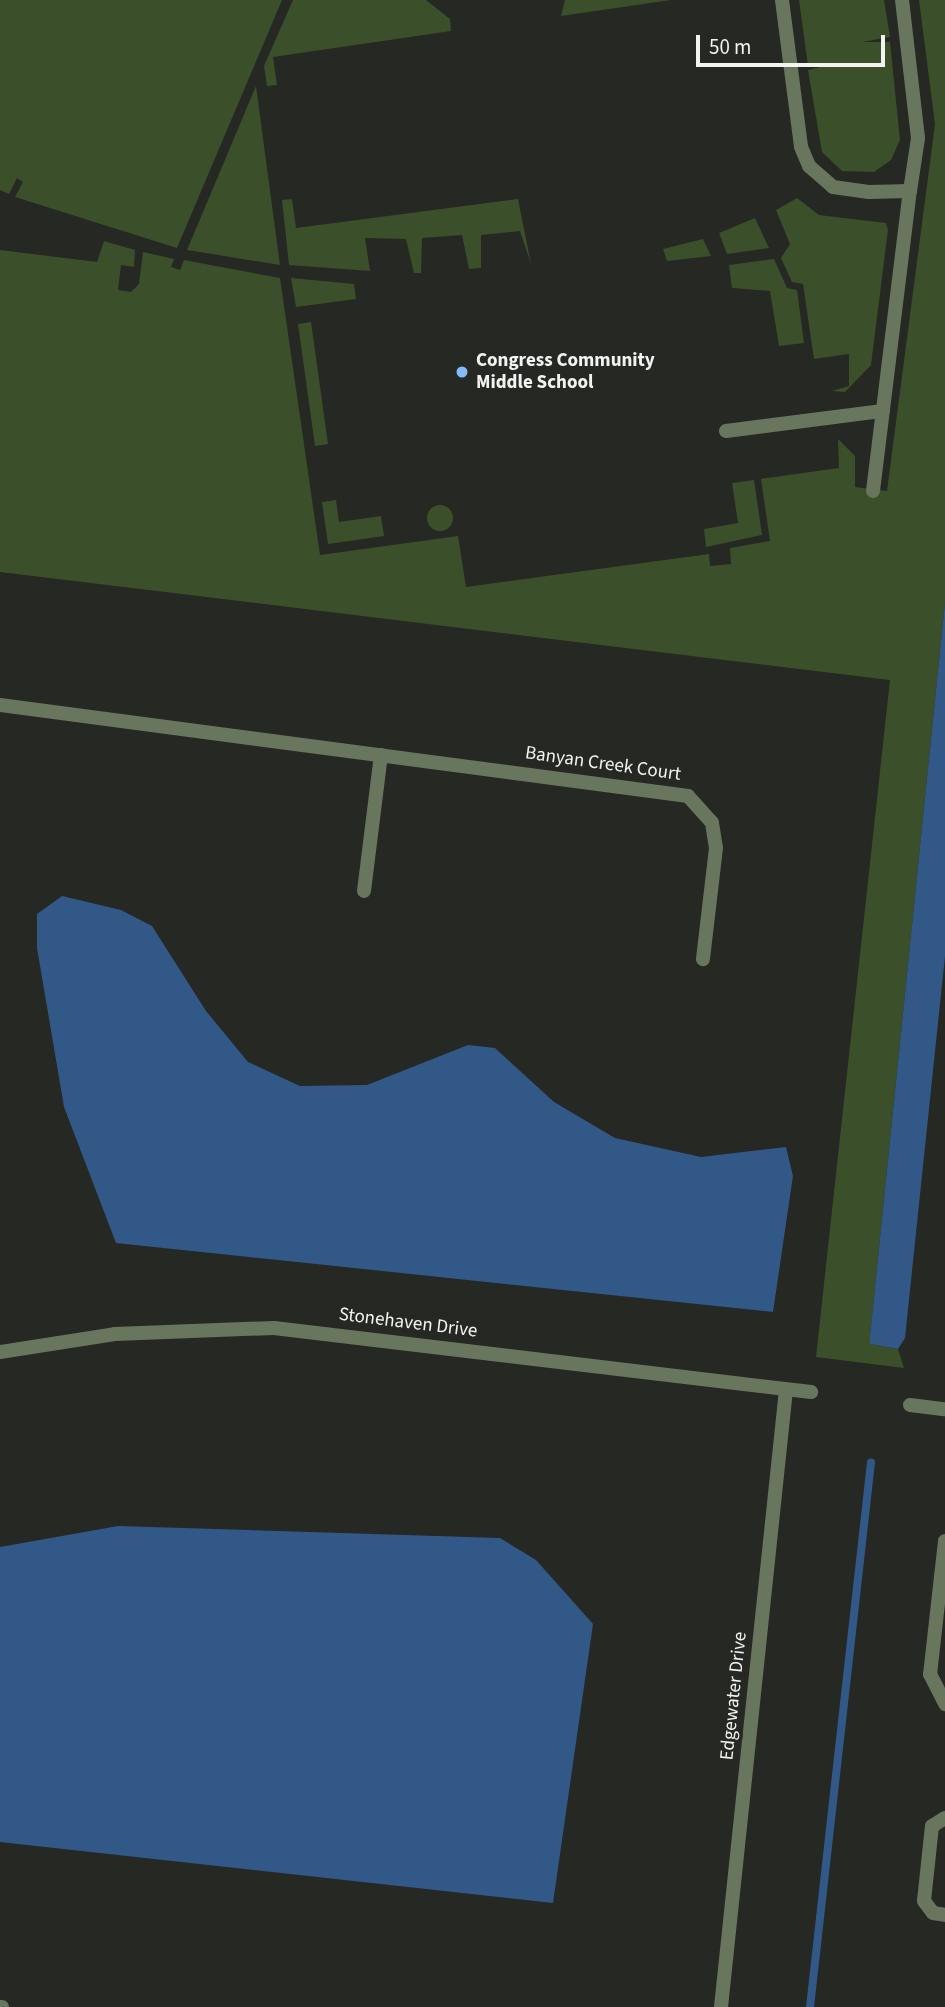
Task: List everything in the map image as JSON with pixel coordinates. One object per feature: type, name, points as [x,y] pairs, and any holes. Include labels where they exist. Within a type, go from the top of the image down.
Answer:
[{"type":"street","points":[[782,0],[809,166],[833,187],[910,191]]},
{"type":"street","points":[[873,491],[918,138],[902,0]]},
{"type":"street","points":[[726,431],[883,411]]},
{"type":"street","name":"Banyan Creek Court","points":[[0,705],[688,796],[712,823],[716,848],[703,959]]},
{"type":"street","points":[[364,891],[381,755]]},
{"type":"street","name":"Stonehaven Drive","points":[[0,1352],[114,1334],[274,1328],[811,1392]]},
{"type":"street","name":"Edgewater Drive","points":[[721,2007],[786,1390]]},
{"type":"street","points":[[910,1405],[945,1409]]},
{"type":"street","points":[[945,1542],[930,1674],[945,1704]]},
{"type":"street","points":[[945,1818],[932,1826],[924,1901],[933,1913],[945,1914]]},
{"type":"green space","points":[[0,0],[282,0],[177,248],[15,197],[23,182],[17,178],[9,194],[0,190]]},
{"type":"green space","points":[[293,0],[426,0],[450,19],[451,31],[273,57],[277,85],[267,86],[264,66]]},
{"type":"green space","points":[[565,0],[671,0],[561,16]]},
{"type":"green space","points":[[799,0],[884,0],[890,37],[862,42],[890,42],[900,140],[891,160],[874,172],[842,171],[822,152],[808,70],[833,64],[808,66]]},
{"type":"green space","points":[[919,0],[945,0],[945,602],[870,1336],[870,1344],[898,1349],[904,1368],[816,1357],[890,680],[0,572],[0,250],[97,262],[104,241],[135,250],[134,267],[121,265],[118,290],[131,292],[139,284],[143,252],[174,259],[171,267],[180,270],[184,260],[280,278],[320,555],[458,536],[466,587],[709,554],[710,566],[731,564],[730,548],[770,541],[761,479],[839,468],[838,439],[855,456],[855,487],[887,491],[935,124]]},
{"type":"green space","points":[[256,86],[280,265],[187,250]]},
{"type":"green space","points":[[797,198],[819,215],[886,223],[888,230],[871,365],[845,392],[832,391],[849,386],[849,354],[814,359],[803,284],[792,282],[781,258],[790,244],[776,210]]},
{"type":"green space","points":[[292,199],[296,228],[518,199],[531,264],[520,231],[481,235],[481,268],[469,269],[462,235],[422,238],[421,273],[414,273],[406,239],[365,238],[370,271],[289,265],[282,200]]},
{"type":"green space","points":[[755,218],[769,248],[727,254],[719,233]]},
{"type":"green space","points":[[703,239],[711,256],[667,261],[663,249]]},
{"type":"green space","points":[[774,259],[787,288],[797,290],[804,343],[779,346],[770,291],[732,288],[729,265]]},
{"type":"green space","points":[[291,278],[354,284],[356,299],[296,307]]},
{"type":"green space","points":[[311,322],[328,444],[315,446],[298,324]]},
{"type":"green space","points":[[754,480],[762,535],[706,547],[704,529],[738,523],[732,483]]},
{"type":"green space","points":[[336,500],[339,522],[381,516],[384,536],[328,544],[322,502]]},
{"type":"green space","points":[[440,505],[449,509],[453,518],[449,527],[440,531],[431,527],[427,518],[431,509]]},
{"type":"water","points":[[945,602],[945,956],[905,1338],[898,1349],[870,1344],[870,1336]]},
{"type":"water","points":[[62,896],[121,910],[152,926],[206,1011],[248,1062],[300,1086],[367,1085],[468,1045],[495,1048],[554,1102],[615,1138],[701,1157],[786,1147],[793,1176],[773,1312],[116,1243],[64,1107],[37,948],[37,914]]},
{"type":"water","points":[[118,1526],[500,1538],[536,1560],[593,1624],[553,1903],[0,1842],[0,1547]]},
{"type":"waterway","points":[[810,2007],[871,1462]]},
{"type":"place","name":"Congress Community Middle School","points":[[462,372]]}]
